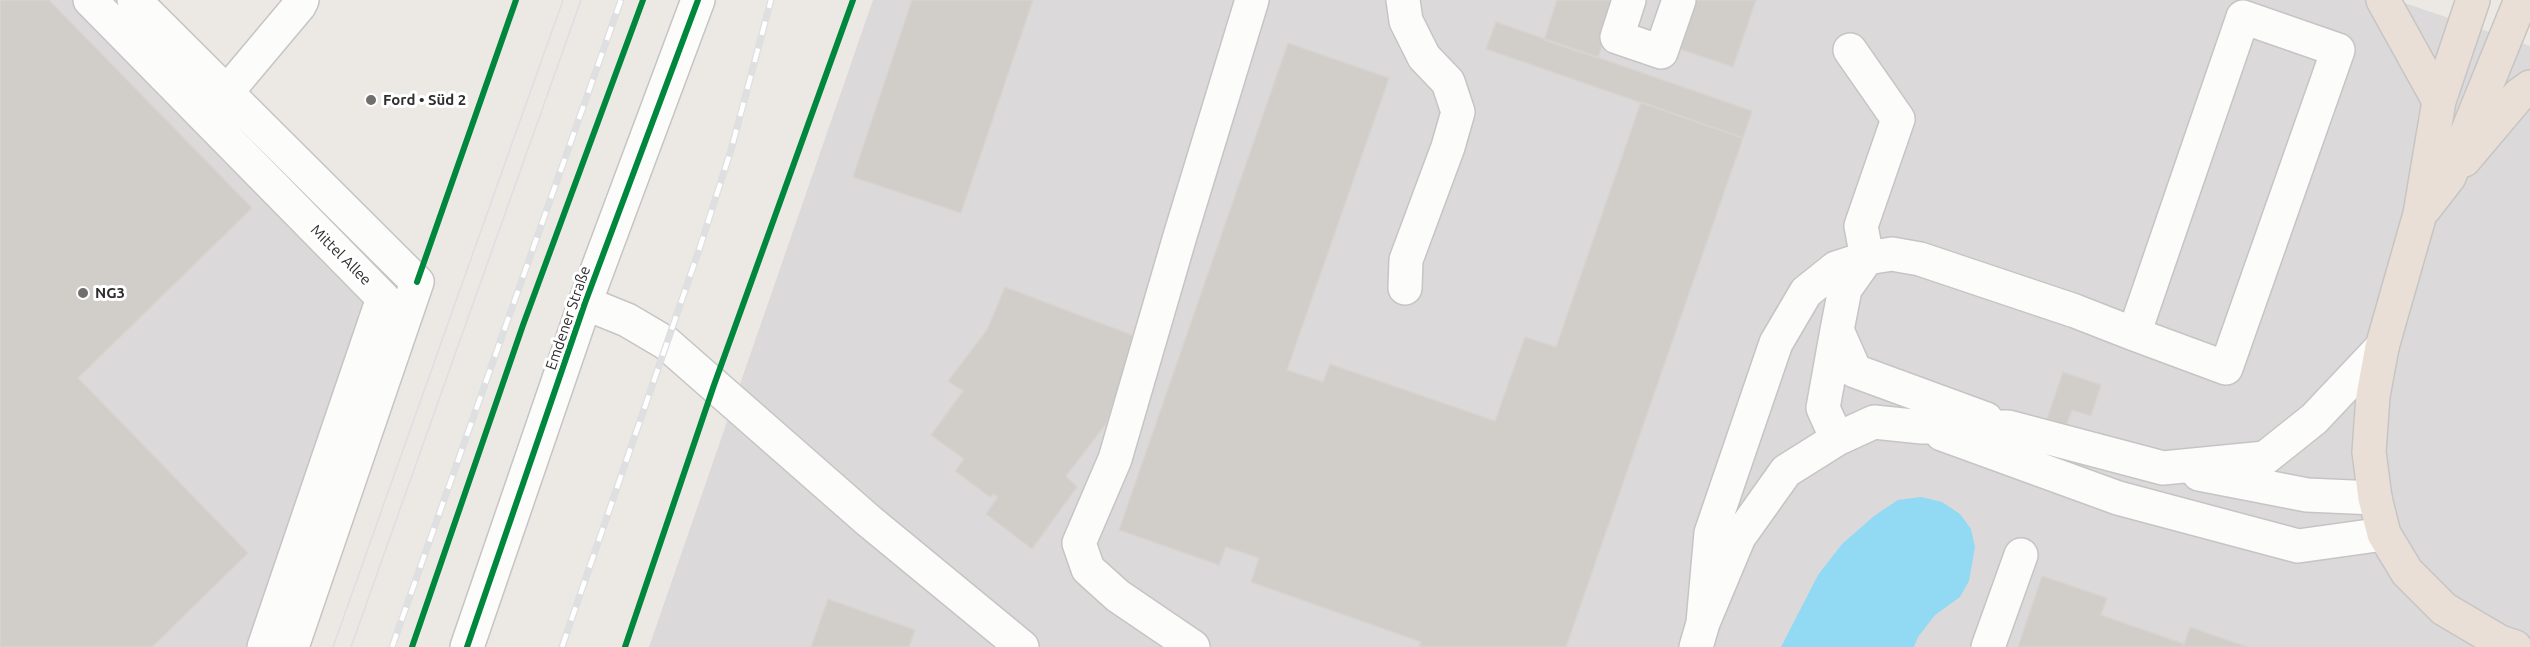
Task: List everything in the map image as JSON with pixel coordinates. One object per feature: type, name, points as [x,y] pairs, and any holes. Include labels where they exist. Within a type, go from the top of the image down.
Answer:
[{"type":"highway","points":[[2383,0],[2439,101]]},
{"type":"highway","points":[[2473,0],[2439,101],[2420,214],[2382,347],[2373,396],[2369,452],[2375,498],[2384,534],[2407,572],[2444,609],[2500,642],[2515,647]]},
{"type":"highway","points":[[2449,177],[2521,0]]},
{"type":"highway","points":[[2420,214],[2449,177],[2486,138],[2519,95],[2530,87]]},
{"type":"street","name":"Mittel Allee","points":[[90,0],[383,298],[264,647]]},
{"type":"street","points":[[134,0],[417,282],[292,647]]},
{"type":"street","points":[[226,93],[302,0]]},
{"type":"street","name":"Emdener Straße","points":[[467,647],[585,303],[698,0]]},
{"type":"street","points":[[1193,647],[1118,596],[1088,569],[1079,543],[1115,459],[1252,0]]},
{"type":"street","points":[[1403,0],[1406,21],[1424,57],[1448,82],[1458,112],[1448,147],[1406,260],[1405,288]]},
{"type":"street","points":[[1629,0],[1617,37],[1661,52],[1679,0]]},
{"type":"street","points":[[1699,635],[1711,533],[1776,343],[1806,292],[1836,268],[1867,258],[1892,254],[1920,259],[2075,311],[2134,334],[2226,368],[2338,50],[2243,17],[2134,334]]},
{"type":"street","points":[[1837,439],[1823,408],[1837,330],[1845,289],[1867,258],[1861,226],[1898,119],[1850,50]]},
{"type":"street","points":[[585,303],[627,320],[666,343],[869,521],[1022,647]]},
{"type":"street","points":[[1837,330],[1855,371],[2008,427],[2163,468],[2307,495],[2375,498]]},
{"type":"street","points":[[2163,468],[2265,458],[2314,419],[2382,347]]},
{"type":"street","points":[[1699,635],[1739,537],[1786,471],[1837,439],[1874,422],[1922,427],[2008,427]]},
{"type":"street","points":[[1922,427],[2118,498],[2298,546],[2384,534]]},
{"type":"street","points":[[1988,647],[2020,555]]},
{"type":"shaded area","points":[[0,0],[108,0],[389,294],[272,647],[0,647]]},
{"type":"shaded area","points":[[873,0],[2396,0],[2530,46],[2530,647],[649,647]]},
{"type":"water","points":[[1921,497],[1942,502],[1960,514],[1971,529],[1975,547],[1969,581],[1960,597],[1935,615],[1918,637],[1914,647],[1781,647],[1818,575],[1842,544],[1874,516],[1898,500]]},
{"type":"building","name":"NG3","points":[[0,0],[49,0],[252,208],[78,378],[248,553],[152,647],[0,647]]},
{"type":"building","points":[[912,0],[1033,0],[961,213],[853,177]]},
{"type":"building","points":[[1557,0],[1608,0],[1617,3],[1598,58],[1544,40]]},
{"type":"building","points":[[1697,0],[1756,0],[1733,67],[1680,49]]},
{"type":"building","points":[[1496,22],[1752,111],[1743,138],[1486,49]]},
{"type":"building","points":[[1288,43],[1389,78],[1287,370],[1323,382],[1330,364],[1495,421],[1525,337],[1556,347],[1641,102],[1743,138],[1566,647],[1419,647],[1421,642],[1251,582],[1259,558],[1226,547],[1219,565],[1119,530]]},
{"type":"building","points":[[1005,287],[1137,337],[1106,424],[1066,476],[1077,487],[1032,549],[986,514],[998,497],[993,494],[990,497],[955,471],[964,459],[931,435],[963,391],[948,381],[987,330]]},
{"type":"building","points":[[2063,372],[2101,385],[2091,416],[2072,410],[2066,426],[2047,419]]},
{"type":"building","points":[[2042,576],[2107,598],[2101,615],[2184,644],[2183,647],[2018,647]]},
{"type":"building","points":[[828,599],[915,630],[909,647],[811,647]]},
{"type":"building","points":[[2190,627],[2247,647],[2183,647]]},
{"type":"tram line","points":[[333,647],[563,0]]},
{"type":"tram line","points":[[351,647],[581,0]]},
{"type":"railway","points":[[392,647],[621,0]]},
{"type":"railway","points":[[562,647],[699,250],[731,150],[771,0]]},
{"type":"cycle path","points":[[417,282],[516,0]]},
{"type":"cycle path","points":[[412,647],[523,325],[643,0]]},
{"type":"cycle path","points":[[467,647],[585,303],[698,0]]},
{"type":"cycle path","points":[[625,647],[714,385],[853,0]]},
{"type":"place","name":"Ford • Süd 2","points":[[371,100]]},
{"type":"place","name":"NG3","points":[[83,293]]}]
